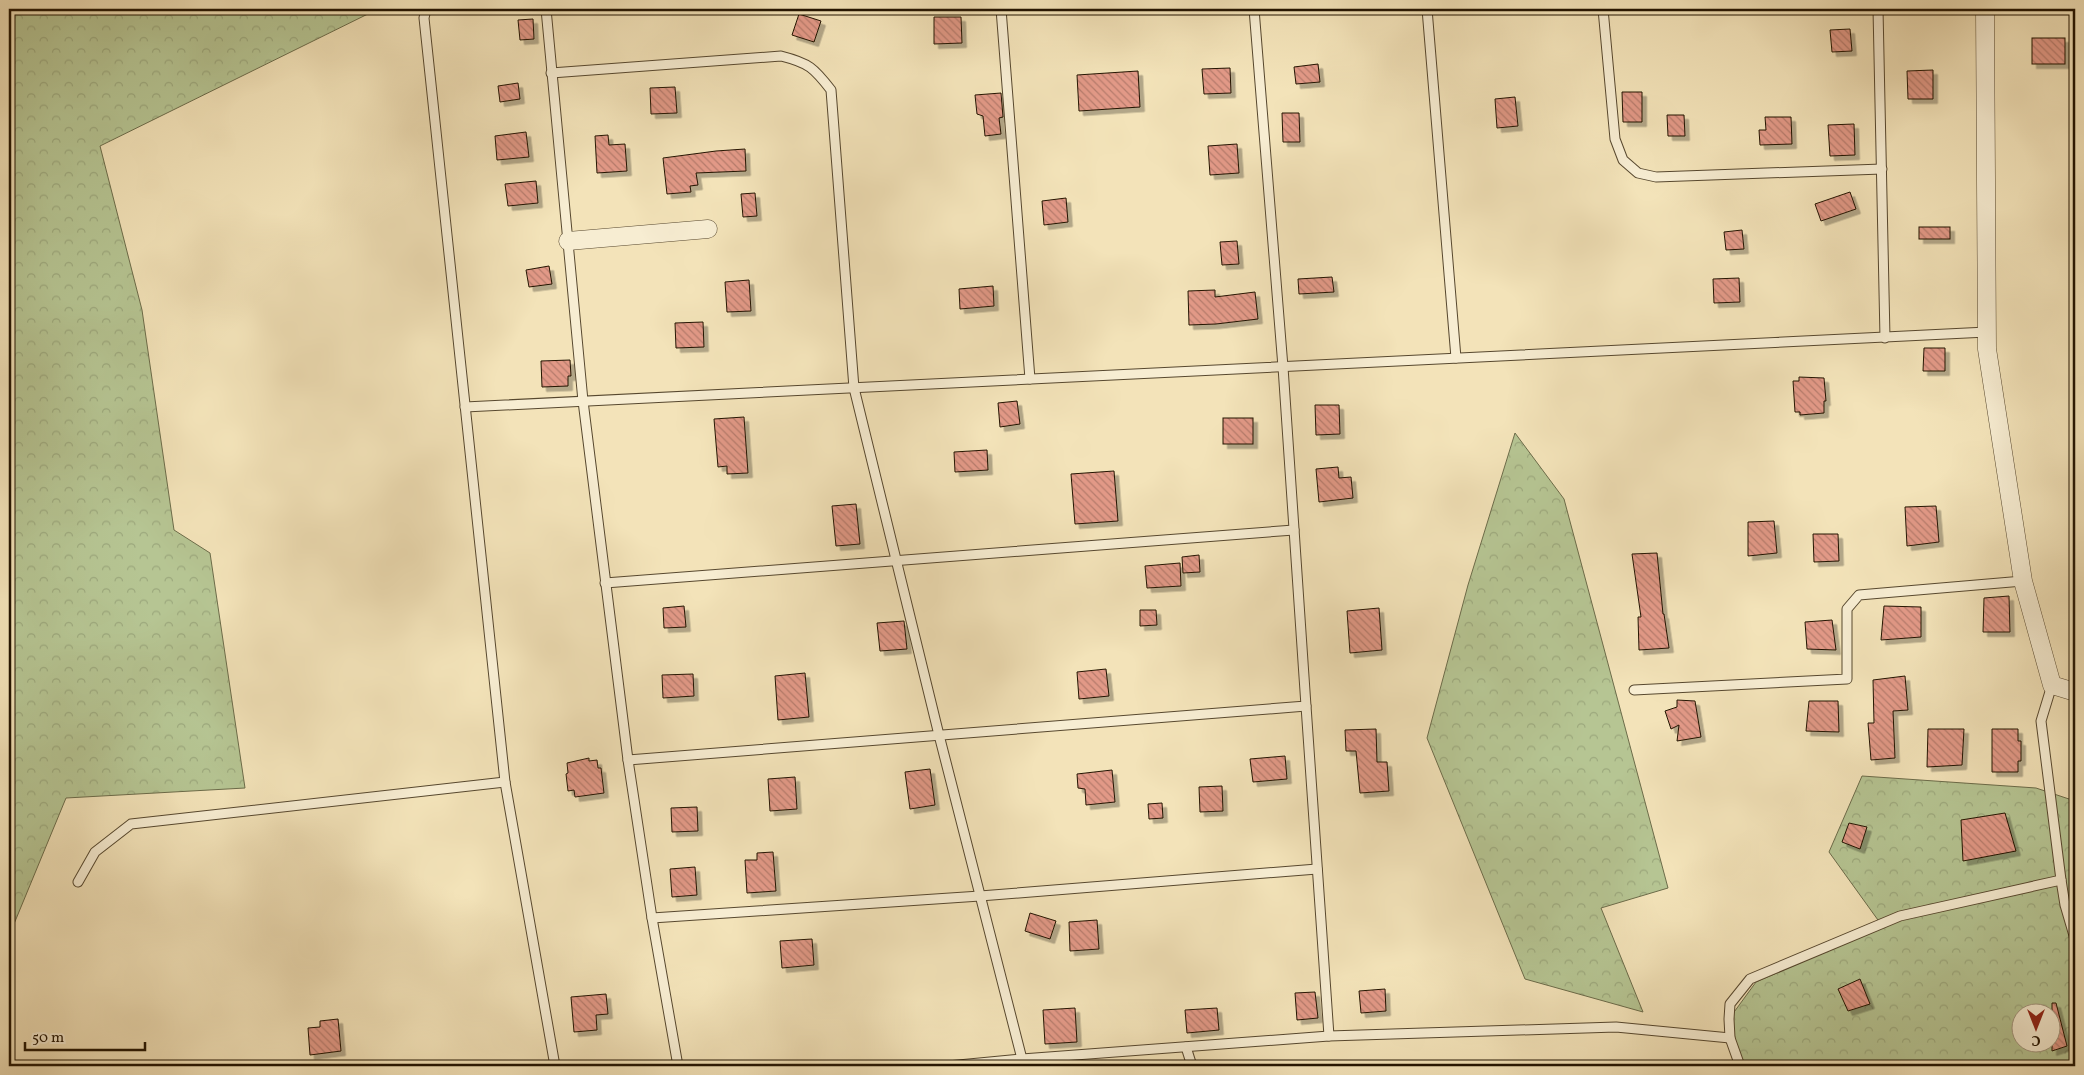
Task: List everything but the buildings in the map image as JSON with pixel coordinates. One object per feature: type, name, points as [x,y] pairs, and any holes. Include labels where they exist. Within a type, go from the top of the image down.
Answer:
[{"type":"street","points":[[1985,9],[1987,349],[2023,581],[2052,685],[2075,692]]},
{"type":"street","points":[[568,241],[708,229]]},
{"type":"lane","points":[[426,9],[424,18],[504,782],[554,1066]]},
{"type":"lane","points":[[546,9],[583,401],[605,583],[628,760],[652,918],[678,1066]]},
{"type":"lane","points":[[1001,9],[1030,379]]},
{"type":"lane","points":[[1254,9],[1283,367],[1329,1036]]},
{"type":"lane","points":[[1428,9],[1456,358]]},
{"type":"lane","points":[[1603,9],[1615,139],[1623,160],[1638,173],[1656,177],[1882,169]]},
{"type":"lane","points":[[1878,9],[1885,338]]},
{"type":"lane","points":[[551,73],[781,56],[803,62],[817,72],[831,90],[854,388],[939,735],[1024,1063]]},
{"type":"lane","points":[[465,406],[1987,332]]},
{"type":"lane","points":[[605,583],[1294,530]]},
{"type":"lane","points":[[1634,690],[1847,679],[1847,609],[1859,595],[2023,581]]},
{"type":"lane","points":[[2052,685],[2041,721],[2061,880],[2065,905],[2075,939]]},
{"type":"lane","points":[[628,760],[1306,706]]},
{"type":"lane","points":[[78,882],[95,852],[131,824],[504,782]]},
{"type":"lane","points":[[652,918],[980,896],[1317,869]]},
{"type":"lane","points":[[1740,1066],[1730,1038],[1730,1004],[1750,979],[1900,916],[2061,880]]},
{"type":"lane","points":[[948,1066],[1024,1063],[1186,1047],[1329,1036],[1616,1027],[1730,1038]]},
{"type":"lane","points":[[1186,1047],[1192,1066]]},
{"type":"green space","points":[[9,9],[378,9],[100,146],[142,310],[174,530],[210,553],[245,788],[66,798],[9,936]]},
{"type":"green space","points":[[1515,433],[1564,499],[1668,888],[1601,908],[1643,1012],[1525,979],[1427,738],[1468,585]]},
{"type":"green space","points":[[1862,776],[2036,788],[2075,801],[2075,1066],[1741,1066],[1729,1019],[1756,982],[1883,927],[1829,852]]}]
